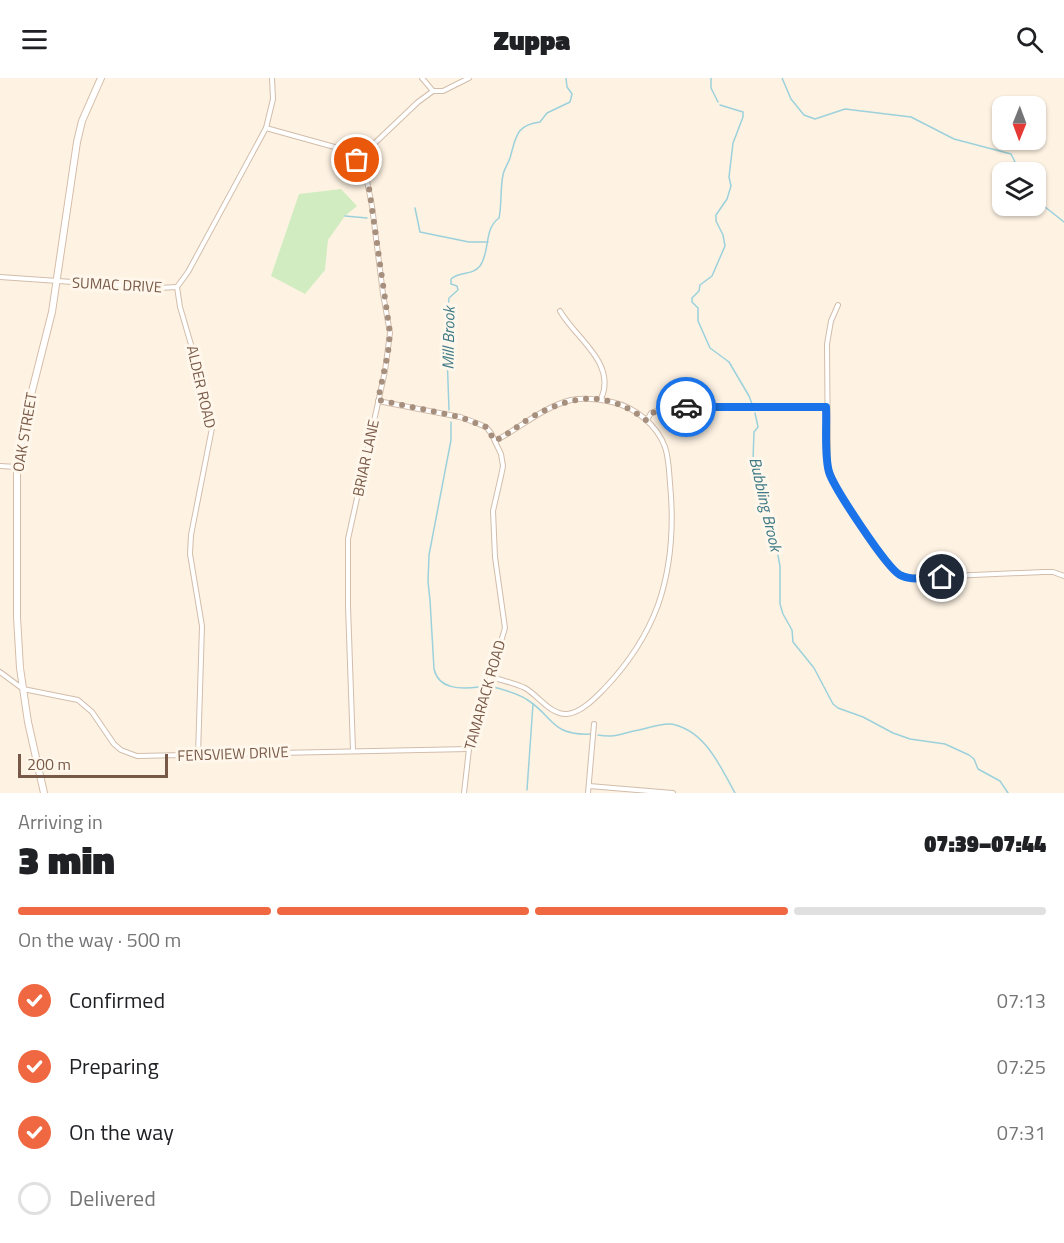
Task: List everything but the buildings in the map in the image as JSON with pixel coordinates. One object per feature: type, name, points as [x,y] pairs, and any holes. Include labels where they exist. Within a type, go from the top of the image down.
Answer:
[{"type":"street","name":"OAK STREET","points":[[44,793],[23,688],[17,617],[17,467],[27,409],[49,328],[58,282],[80,131],[91,98],[101,78]]},
{"type":"street","points":[[177,287],[188,272],[266,128],[273,99],[272,78]]},
{"type":"street","points":[[422,78],[433,91]]},
{"type":"street","points":[[266,128],[338,148],[357,160],[418,102],[433,91],[443,91],[468,78]]},
{"type":"street","name":"BRIAR LANE","points":[[353,750],[348,539],[388,353],[390,333],[368,181],[357,160]]},
{"type":"street","name":"SUMAC DRIVE","points":[[0,277],[159,288],[177,287]]},
{"type":"street","name":"ALDER ROAD","points":[[177,287],[180,307],[205,392],[212,428],[191,535],[190,554],[202,627],[198,755]]},
{"type":"street","points":[[838,305],[831,321],[827,344],[826,407],[829,473],[883,558],[897,574],[906,578],[1043,572],[1053,572],[1064,576]]},
{"type":"street","points":[[560,311],[568,325],[594,351],[605,374],[605,390],[601,399]]},
{"type":"street","points":[[378,400],[460,417],[486,427],[495,441],[511,433],[529,419],[555,406],[584,398],[601,399],[624,405],[646,420],[655,429],[664,447],[669,469],[673,514],[671,547],[664,584],[649,625],[613,679],[597,696],[570,714],[555,711],[527,689],[490,677]]},
{"type":"street","points":[[646,420],[651,413],[668,407],[826,407]]},
{"type":"street","name":"TAMARACK ROAD","points":[[464,793],[469,749],[505,628],[495,557],[492,511],[502,466],[501,454],[495,441]]},
{"type":"street","points":[[0,466],[17,467]]},
{"type":"street","points":[[0,672],[23,688]]},
{"type":"street","name":"FENSVIEW DRIVE","points":[[23,688],[78,700],[92,712],[114,744],[121,750],[144,757],[353,750],[469,749]]},
{"type":"street","points":[[588,793],[594,724]]},
{"type":"street","points":[[589,786],[673,793]]},
{"type":"green space","points":[[341,189],[357,206],[345,216],[328,240],[325,270],[305,294],[271,276],[299,194]]},
{"type":"waterway","name":"Mill Brook","points":[[449,410],[446,326],[449,298],[458,290],[457,286],[451,284],[451,279],[480,266],[491,228],[499,218],[503,175],[518,134],[521,129],[540,122],[547,113],[570,102],[572,94],[567,87],[566,78]]},
{"type":"waterway","name":"Bubbling Brook","points":[[711,78],[711,88],[718,102]]},
{"type":"waterway","points":[[782,78],[791,99],[804,115],[815,119],[845,109],[911,117],[954,139],[1011,154],[1015,162]]},
{"type":"waterway","name":"Bubbling Brook","points":[[720,105],[743,112],[733,143],[729,177],[731,186],[727,199],[716,215],[725,246],[712,276],[700,285],[692,302],[698,308],[698,321],[710,348],[729,362],[752,404]]},
{"type":"waterway","points":[[415,208],[420,232],[469,242],[488,242]]},
{"type":"waterway","points":[[1046,208],[1064,222]]},
{"type":"waterway","points":[[345,216],[367,218]]},
{"type":"waterway","name":"Bubbling Brook","points":[[755,413],[758,427],[754,432],[753,460],[764,479],[766,513],[777,537],[780,604],[792,630],[793,642],[814,668],[833,704],[893,733],[910,739],[945,744],[969,755],[974,759],[978,769],[1000,781],[1008,793]]},
{"type":"waterway","name":"Mill Brook","points":[[451,422],[451,440],[429,555],[428,582],[434,669],[441,681],[452,687],[479,687]]},
{"type":"waterway","name":"Mill Brook","points":[[494,687],[526,699],[554,724],[567,732],[591,734]]},
{"type":"waterway","points":[[527,790],[533,704]]},
{"type":"waterway","name":"Mill Brook","points":[[598,735],[615,736],[667,724],[683,728],[702,741],[717,761],[735,793]]},
{"type":"way so far","points":[[357,160],[368,181],[390,333],[378,400],[460,417],[486,427],[495,441],[511,433],[529,419],[555,406],[584,398],[601,399],[624,405],[646,420],[651,413],[660,409],[686,407]]},
{"type":"route","points":[[686,407],[826,407],[829,473],[883,558],[897,574],[906,578],[942,577]]}]
